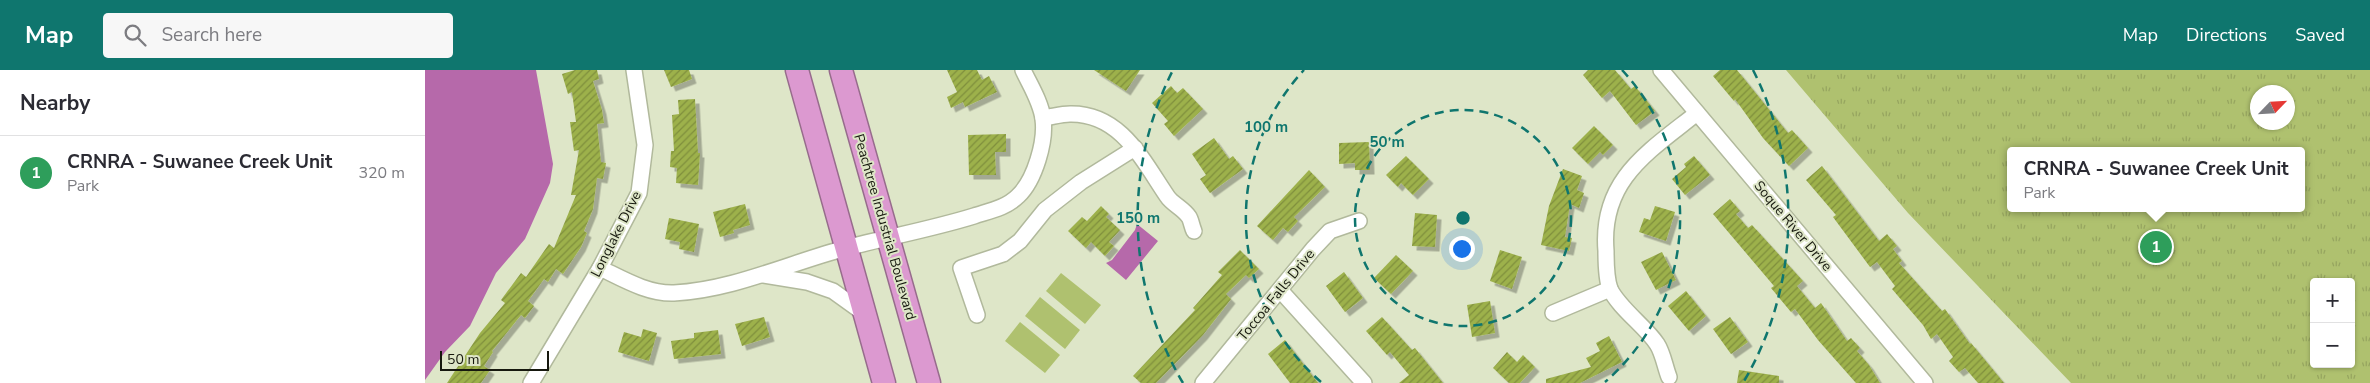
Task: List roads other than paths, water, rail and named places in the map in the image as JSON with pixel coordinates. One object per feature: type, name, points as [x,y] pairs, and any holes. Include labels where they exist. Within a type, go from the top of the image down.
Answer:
[{"type":"highway","points":[[797,70],[885,383]]},
{"type":"highway","name":"Peachtree Industrial Boulevard","points":[[841,70],[929,383]]},
{"type":"street","name":"Longlake Drive","points":[[531,383],[600,268],[639,193],[645,145],[634,70]]},
{"type":"street","points":[[600,268],[643,288],[672,293],[713,290],[847,248],[1004,206],[1019,196],[1034,172],[1042,145],[1043,118],[1037,98],[1023,70]]},
{"type":"street","name":"Soque River Drive","points":[[1661,70],[1925,383]]},
{"type":"street","points":[[1669,377],[1658,345],[1611,289],[1607,270],[1605,229],[1610,207],[1618,187],[1629,170],[1697,113]]},
{"type":"street","points":[[1043,118],[1069,114],[1091,116],[1110,124],[1135,148],[1171,202],[1189,216],[1194,231]]},
{"type":"street","points":[[977,315],[961,268],[1003,254],[1020,241],[1045,210],[1081,182],[1135,148]]},
{"type":"street","name":"Toccoa Falls Drive","points":[[1203,383],[1313,249],[1330,231],[1359,221]]},
{"type":"street","points":[[760,274],[807,282],[833,291],[865,314]]},
{"type":"street","points":[[1553,312],[1611,289]]},
{"type":"street","points":[[1281,290],[1364,383]]},
{"type":"place","name":"CRNRA - Suwanee Creek Unit","points":[[2156,247]]}]
